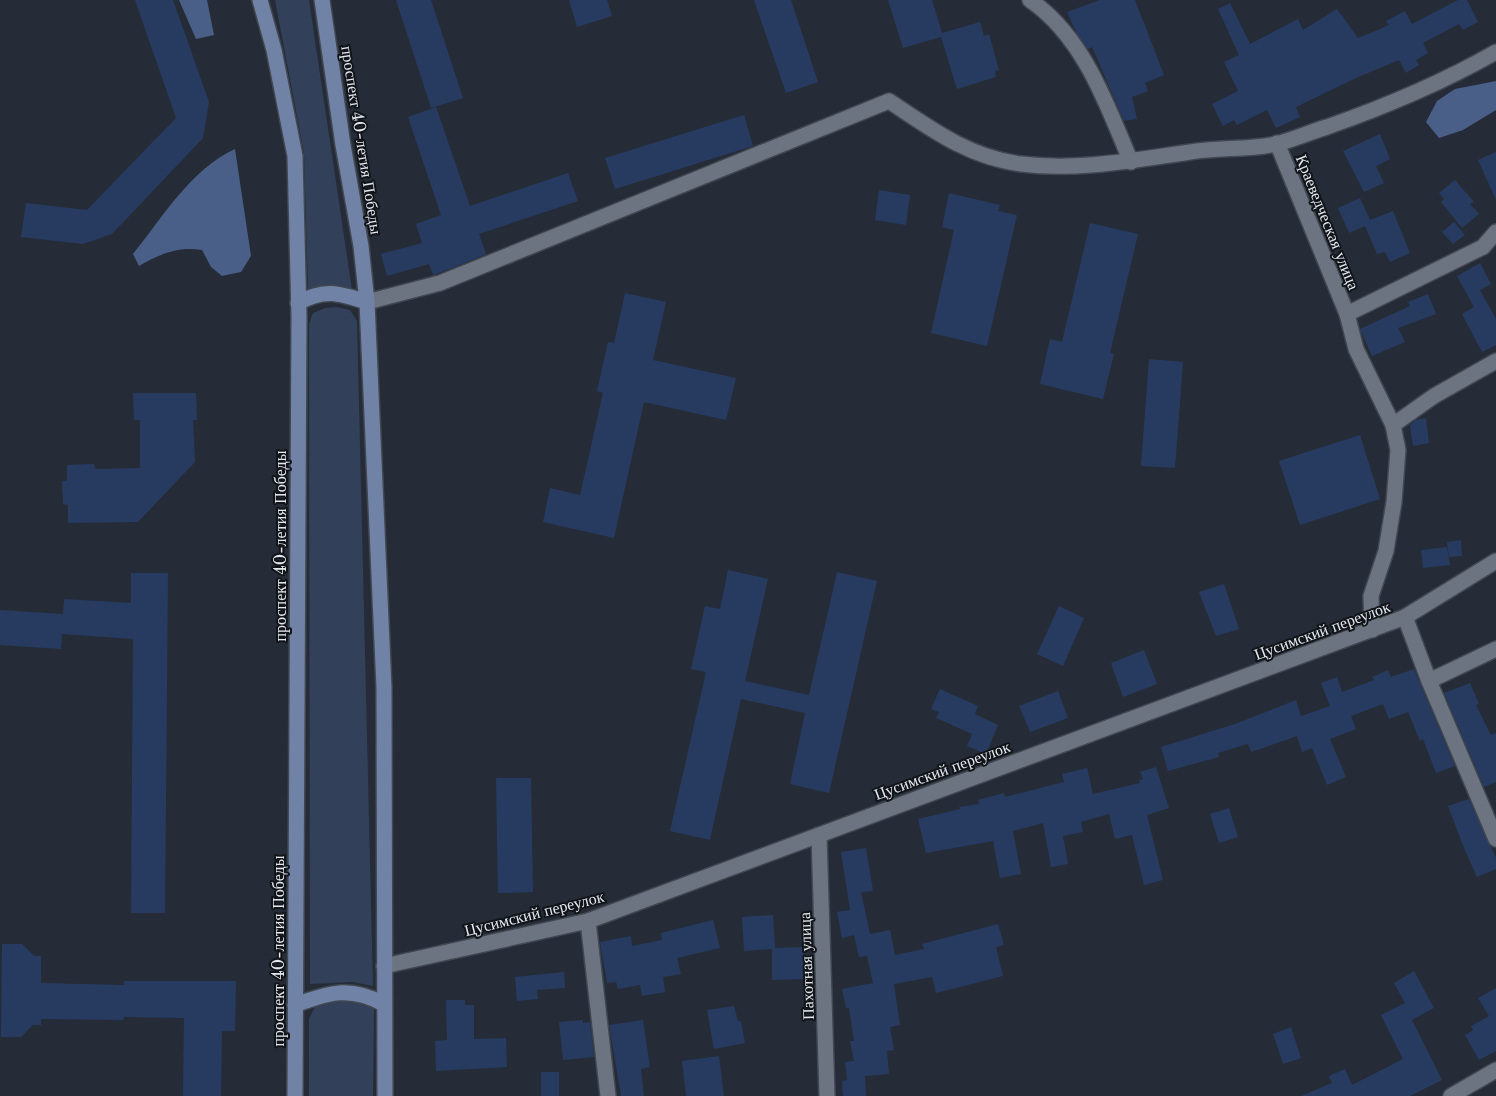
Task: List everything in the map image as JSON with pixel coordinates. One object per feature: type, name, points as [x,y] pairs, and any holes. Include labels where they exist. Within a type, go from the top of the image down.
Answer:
[{"type":"main road","name":"проспект 40-летия Победы","points":[[260,0],[274,50],[295,156],[298,303],[295,1096]]},
{"type":"main road","name":"проспект 40-летия Победы","points":[[322,0],[342,145],[361,246],[367,302],[384,688],[385,1096]]},
{"type":"main road","points":[[298,303],[315,294],[343,294],[367,302]]},
{"type":"main road","points":[[295,1005],[318,996],[342,992],[365,994],[384,1004]]},
{"type":"street","points":[[1030,0],[1069,37],[1100,87],[1131,162]]},
{"type":"street","name":"Краеведческая улица","points":[[367,302],[440,283],[889,101],[940,136],[970,150],[1020,164],[1073,167],[1131,162],[1193,151],[1231,150],[1277,144],[1388,106],[1454,76],[1496,52]]},
{"type":"street","name":"Краеведческая улица","points":[[1277,144],[1347,314],[1356,348],[1392,425],[1398,450],[1394,502],[1386,551],[1371,596],[1372,630]]},
{"type":"street","name":"Краеведческая улица","points":[[1347,314],[1483,247],[1496,232]]},
{"type":"street","points":[[1392,425],[1434,396],[1496,361]]},
{"type":"street","name":"Цусимский переулок","points":[[384,966],[588,921],[1405,617],[1496,562]]},
{"type":"street","points":[[1405,617],[1429,681],[1496,839]]},
{"type":"street","points":[[1429,681],[1496,649]]},
{"type":"street","name":"Пахотная улица","points":[[820,834],[827,1096]]},
{"type":"street","points":[[588,921],[608,1096]]},
{"type":"street","points":[[1451,1096],[1496,1070]]},
{"type":"shaded area","points":[[179,0],[207,0],[214,35],[196,39]]},
{"type":"shaded area","points":[[275,0],[309,0],[352,290],[327,285],[308,289],[304,153]]},
{"type":"shaded area","points":[[1496,81],[1496,110],[1463,130],[1439,138],[1426,122],[1437,101],[1455,89]]},
{"type":"shaded area","points":[[235,149],[251,256],[241,272],[222,276],[211,267],[202,250],[193,249],[169,252],[139,266],[133,254],[166,210],[205,169]]},
{"type":"shaded area","points":[[336,307],[350,310],[357,321],[373,986],[353,982],[310,984],[309,324],[313,313],[325,308]]},
{"type":"shaded area","points":[[360,1001],[374,1008],[373,1096],[309,1096],[309,1019],[315,1007],[327,1002]]},
{"type":"building","points":[[135,0],[173,0],[209,102],[203,138],[112,234],[83,244],[21,237],[26,203],[87,210],[176,118]]},
{"type":"building","points":[[396,0],[431,0],[463,98],[431,108]]},
{"type":"building","points":[[569,0],[607,0],[612,16],[577,27]]},
{"type":"building","points":[[754,0],[791,0],[818,82],[786,93]]},
{"type":"building","points":[[888,0],[932,0],[942,33],[980,22],[984,36],[989,34],[999,70],[995,71],[996,77],[957,89],[941,37],[903,48]]},
{"type":"building","points":[[1100,0],[1135,0],[1164,75],[1145,83],[1148,91],[1132,97],[1137,119],[1124,121],[1092,47],[1088,49],[1077,34],[1067,12]]},
{"type":"building","points":[[1458,0],[1467,0],[1478,22],[1463,30],[1459,24],[1423,43],[1428,53],[1416,60],[1419,65],[1406,73],[1399,60],[1356,78],[1296,107],[1300,117],[1276,128],[1267,110],[1237,125],[1234,120],[1223,126],[1212,104],[1238,91],[1224,62],[1239,55],[1218,9],[1230,3],[1250,44],[1298,19],[1303,30],[1337,9],[1358,38],[1389,25],[1386,21],[1405,11],[1412,24]]},
{"type":"building","points":[[436,107],[470,206],[568,173],[578,201],[479,234],[486,254],[452,268],[433,275],[429,264],[387,276],[381,254],[422,243],[416,224],[441,215],[408,117]]},
{"type":"building","points":[[744,115],[753,146],[615,189],[605,158]]},
{"type":"building","points":[[1380,134],[1390,159],[1376,166],[1384,183],[1364,192],[1343,151]]},
{"type":"building","points":[[1496,152],[1496,200],[1478,160]]},
{"type":"building","points":[[1455,180],[1474,202],[1470,204],[1479,214],[1462,228],[1441,202],[1444,199],[1439,193]]},
{"type":"building","points":[[879,190],[910,195],[906,225],[875,220]]},
{"type":"building","points":[[949,193],[1000,205],[998,211],[1017,215],[987,346],[931,333],[954,230],[942,227]]},
{"type":"building","points":[[1360,198],[1370,220],[1393,211],[1410,253],[1390,262],[1385,252],[1377,254],[1365,226],[1349,233],[1338,208]]},
{"type":"building","points":[[1454,222],[1465,235],[1453,244],[1442,232]]},
{"type":"building","points":[[1090,223],[1138,234],[1110,353],[1114,354],[1103,399],[1040,384],[1050,339],[1062,342]]},
{"type":"building","points":[[1480,263],[1491,284],[1480,290],[1496,319],[1496,345],[1482,352],[1462,314],[1474,307],[1457,276]]},
{"type":"building","points":[[625,293],[666,302],[653,360],[736,378],[726,420],[644,402],[614,538],[543,522],[550,488],[580,495],[603,393],[597,391],[608,342],[614,343]]},
{"type":"building","points":[[1428,294],[1436,314],[1398,328],[1405,342],[1372,356],[1360,329],[1410,306],[1408,302]]},
{"type":"building","points":[[1149,359],[1183,362],[1175,468],[1141,466]]},
{"type":"building","points":[[133,393],[196,393],[197,420],[193,420],[195,462],[138,522],[68,523],[68,505],[63,504],[62,481],[67,481],[67,465],[94,464],[95,469],[140,468],[140,420],[134,420]]},
{"type":"building","points":[[1426,418],[1429,443],[1413,446],[1410,425],[1416,420]]},
{"type":"building","points":[[1360,435],[1380,499],[1300,525],[1279,461]]},
{"type":"building","points":[[1461,540],[1462,556],[1449,557],[1447,542]]},
{"type":"building","points":[[1447,547],[1450,565],[1423,568],[1421,550]]},
{"type":"building","points":[[728,570],[768,579],[745,681],[809,695],[837,572],[877,581],[829,793],[790,784],[805,713],[741,699],[710,840],[670,831],[706,672],[691,669],[705,606],[720,609]]},
{"type":"building","points":[[131,573],[168,573],[165,913],[131,913],[133,639],[62,634],[61,649],[0,645],[0,610],[63,614],[64,599],[131,603]]},
{"type":"building","points":[[1224,584],[1239,629],[1216,636],[1199,592]]},
{"type":"building","points":[[1059,606],[1084,618],[1063,666],[1037,654]]},
{"type":"building","points":[[1144,650],[1157,684],[1123,697],[1111,663]]},
{"type":"building","points":[[1414,669],[1455,766],[1436,773],[1423,739],[1420,741],[1408,712],[1389,719],[1383,704],[1351,716],[1356,729],[1330,739],[1346,777],[1327,785],[1312,748],[1302,752],[1297,736],[1251,752],[1248,744],[1218,753],[1219,757],[1168,771],[1161,747],[1235,724],[1296,700],[1301,716],[1330,706],[1321,683],[1337,677],[1342,692],[1374,680],[1372,677],[1388,670],[1391,677]]},
{"type":"building","points":[[1470,683],[1479,704],[1476,705],[1491,735],[1496,733],[1496,782],[1484,787],[1444,693]]},
{"type":"building","points":[[940,689],[978,706],[975,714],[998,725],[986,754],[967,746],[972,734],[936,718],[939,712],[931,709]]},
{"type":"building","points":[[1058,691],[1068,718],[1030,732],[1019,706]]},
{"type":"building","points":[[1156,767],[1169,808],[1147,815],[1163,880],[1144,885],[1132,835],[1115,839],[1109,814],[1081,822],[1083,832],[1063,836],[1068,864],[1051,867],[1043,823],[1013,831],[1021,874],[1000,878],[993,841],[926,853],[918,819],[960,809],[959,807],[979,804],[978,800],[1004,793],[1005,797],[1064,782],[1062,774],[1087,768],[1093,794],[1140,783],[1139,780],[1143,779],[1140,772]]},
{"type":"building","points":[[496,778],[531,778],[533,892],[498,893]]},
{"type":"building","points":[[1469,799],[1496,858],[1496,869],[1477,877],[1448,806]]},
{"type":"building","points":[[1229,808],[1238,837],[1219,843],[1210,814]]},
{"type":"building","points":[[866,848],[873,891],[861,892],[870,934],[890,930],[895,955],[924,949],[922,944],[998,924],[1004,945],[996,947],[1003,976],[936,993],[932,977],[894,984],[900,1025],[890,1027],[894,1050],[887,1051],[889,1074],[865,1076],[866,1096],[843,1096],[842,1081],[847,1080],[845,1062],[854,1061],[850,1041],[854,1041],[849,1008],[846,1008],[842,989],[873,983],[867,956],[859,957],[854,935],[842,938],[837,912],[850,910],[841,852]]},
{"type":"building","points":[[773,915],[775,948],[805,947],[806,979],[772,980],[772,949],[744,951],[742,917]]},
{"type":"building","points":[[713,920],[720,948],[677,958],[681,974],[663,977],[665,992],[642,996],[640,985],[618,989],[616,982],[607,983],[600,942],[631,936],[632,946],[662,940],[661,933]]},
{"type":"building","points":[[2,944],[22,944],[34,956],[41,956],[41,983],[124,985],[124,981],[236,981],[235,1031],[222,1031],[221,1096],[183,1096],[184,1018],[124,1017],[123,1020],[41,1019],[41,1025],[33,1025],[21,1037],[1,1037]]},
{"type":"building","points":[[1414,971],[1434,1008],[1412,1020],[1442,1080],[1410,1096],[1301,1096],[1332,1083],[1329,1076],[1345,1069],[1352,1085],[1403,1059],[1381,1015],[1405,1003],[1394,983]]},
{"type":"building","points":[[564,972],[565,988],[537,990],[538,999],[517,1001],[515,977]]},
{"type":"building","points":[[1496,988],[1496,1051],[1479,1060],[1465,1035],[1473,1030],[1471,1026],[1489,1016],[1478,998]]},
{"type":"building","points":[[446,1000],[465,1000],[465,1005],[474,1005],[474,1039],[506,1038],[507,1067],[436,1071],[435,1041],[447,1040]]},
{"type":"building","points":[[734,1006],[738,1021],[741,1021],[745,1043],[714,1049],[707,1010]]},
{"type":"building","points":[[583,1020],[583,1023],[590,1022],[594,1057],[563,1060],[559,1022]]},
{"type":"building","points":[[643,1020],[650,1067],[641,1069],[644,1096],[621,1096],[609,1025]]},
{"type":"building","points":[[1291,1027],[1301,1058],[1283,1064],[1273,1034]]},
{"type":"building","points":[[719,1056],[724,1096],[686,1096],[682,1061]]},
{"type":"building","points":[[541,1072],[559,1072],[559,1096],[541,1096]]}]
